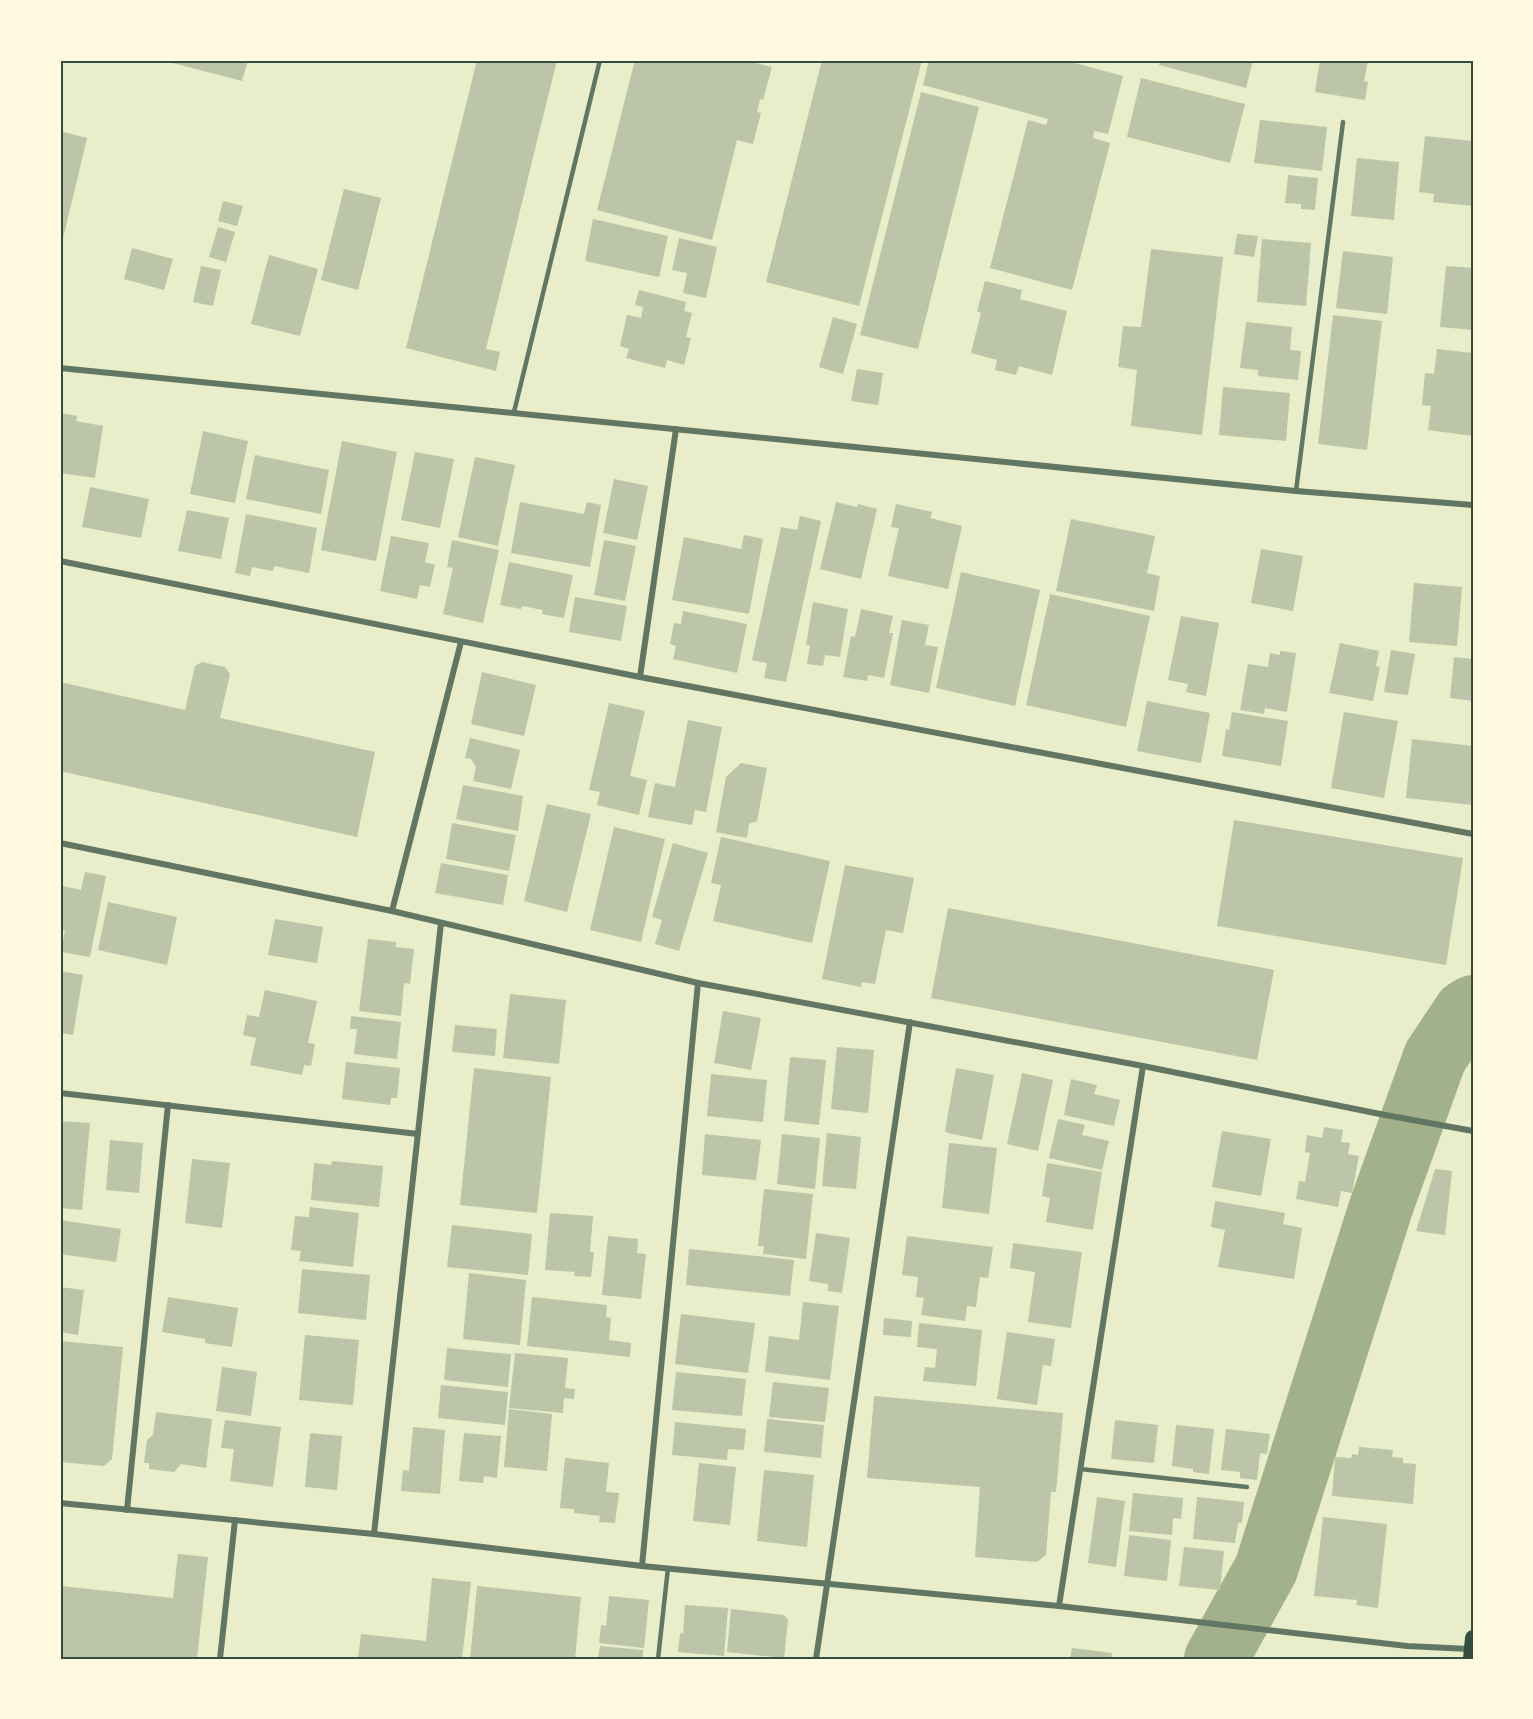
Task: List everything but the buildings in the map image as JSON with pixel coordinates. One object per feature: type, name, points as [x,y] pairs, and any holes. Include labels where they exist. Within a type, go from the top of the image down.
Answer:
[{"type":"street","points":[[60,368],[1296,491],[1473,506]]},
{"type":"street","points":[[640,677],[676,429]]},
{"type":"street","points":[[60,561],[640,677],[1473,834]]},
{"type":"street","points":[[392,911],[461,642]]},
{"type":"street","points":[[60,843],[392,911],[698,983],[1143,1066],[1473,1131]]},
{"type":"street","points":[[374,1534],[441,923]]},
{"type":"street","points":[[642,1566],[698,983]]},
{"type":"street","points":[[816,1659],[910,1022]]},
{"type":"street","points":[[1059,1606],[1143,1066]]},
{"type":"street","points":[[60,1093],[418,1134]]},
{"type":"street","points":[[127,1510],[168,1106]]},
{"type":"street","points":[[60,1503],[374,1534],[642,1566],[1059,1606],[1407,1646],[1472,1649]]},
{"type":"street","points":[[220,1659],[236,1520]]},
{"type":"lane","points":[[513,412],[600,60]]},
{"type":"lane","points":[[1296,491],[1343,122]]},
{"type":"lane","points":[[1080,1470],[1246,1487]]},
{"type":"lane","points":[[658,1659],[668,1568]]},
{"type":"waterway","points":[[1216,1659],[1266,1569],[1381,1207],[1435,1057],[1465,1012],[1473,1007]]}]
